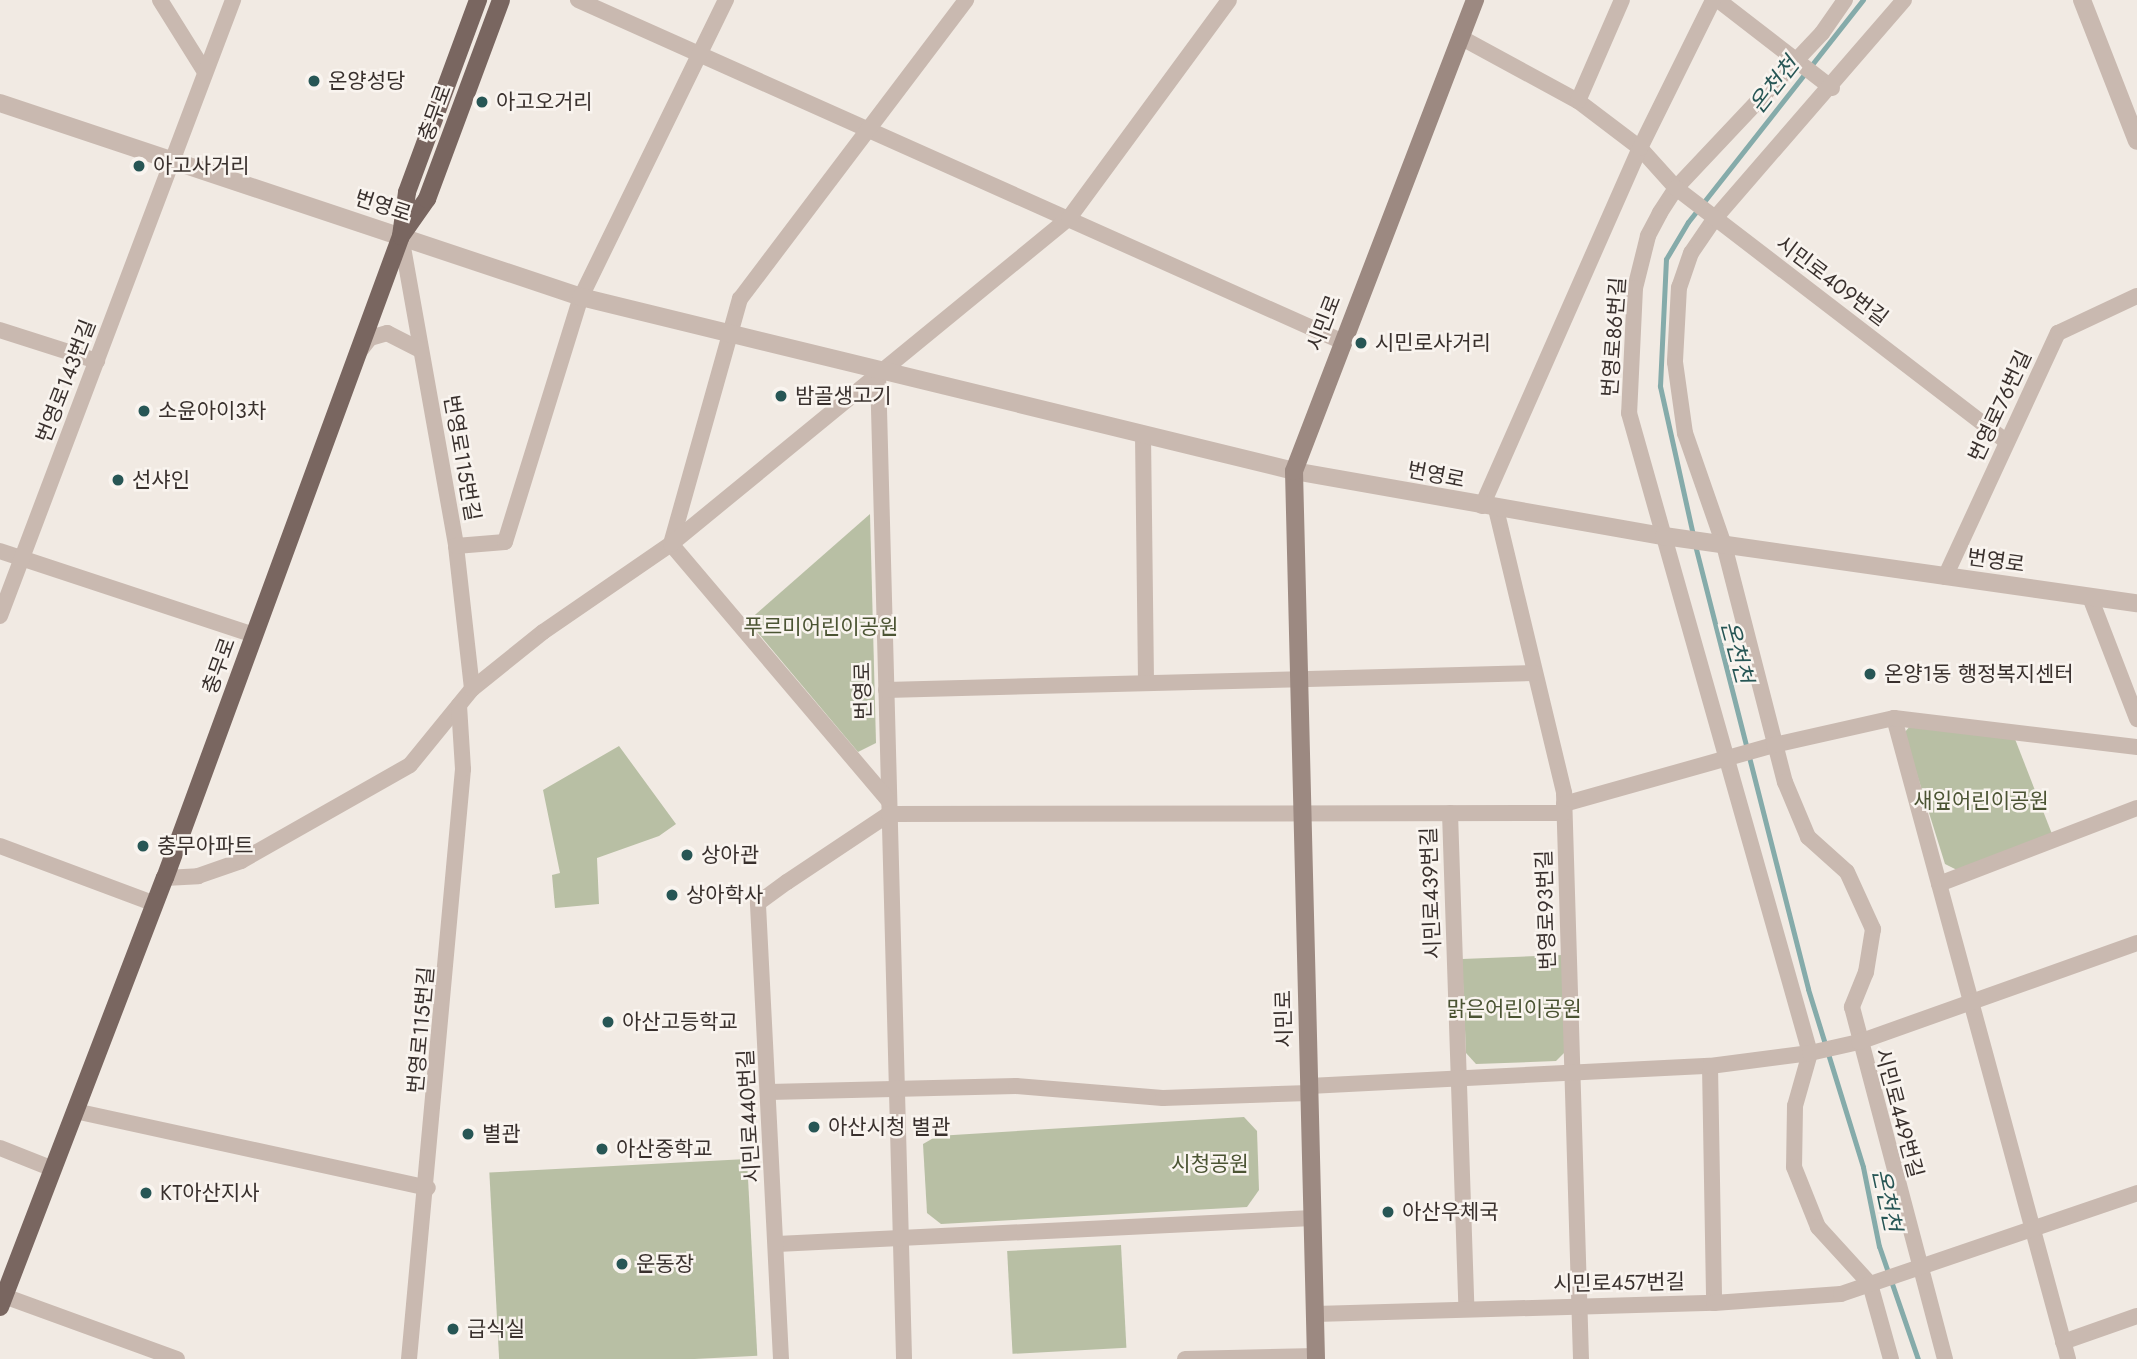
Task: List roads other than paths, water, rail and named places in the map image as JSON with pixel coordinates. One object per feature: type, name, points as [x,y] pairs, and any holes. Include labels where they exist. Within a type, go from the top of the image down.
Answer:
[{"type":"main road","name":"충무로","points":[[2,1301],[165,878],[358,354],[401,236],[407,192],[478,0]]},
{"type":"main road","name":"충무로","points":[[401,236],[427,199],[501,0]]},
{"type":"main road","name":"시민로","points":[[1316,1358],[1294,471],[1341,341],[1475,0]]},
{"type":"street","points":[[160,0],[205,72]]},
{"type":"street","points":[[170,160],[233,0]]},
{"type":"street","points":[[578,0],[1341,341]]},
{"type":"street","points":[[456,546],[505,542],[581,297],[702,56],[726,0]]},
{"type":"street","points":[[671,544],[740,299],[966,0]]},
{"type":"street","points":[[165,878],[198,876],[241,862],[377,787],[410,765],[472,689],[543,632],[671,544],[878,371],[1069,218],[1229,0]]},
{"type":"street","points":[[1578,102],[1622,0]]},
{"type":"street","points":[[1489,508],[1640,148],[1716,0],[1832,88]]},
{"type":"street","name":"번영로86번길","points":[[1810,1053],[1629,413],[1634,288],[1648,236],[1676,188],[1795,58],[1822,33],[1845,0]]},
{"type":"street","points":[[769,1092],[1016,1086],[1163,1098],[1457,1077],[1710,1066],[1810,1053],[1859,1042],[1852,1007],[1866,972],[1873,929],[1847,872],[1808,837],[1774,745],[1724,545],[1685,433],[1675,362],[1679,287],[1691,254],[1715,218],[1832,88],[1904,0]]},
{"type":"street","points":[[2082,0],[2137,141]]},
{"type":"street","name":"시민로409번길","points":[[1460,37],[1578,102],[1640,148],[1676,188],[2006,441]]},
{"type":"street","name":"번영로","points":[[0,103],[581,297],[1294,471],[1489,508],[1664,536],[2137,603]]},
{"type":"street","name":"번영로143번길","points":[[0,616],[170,160]]},
{"type":"street","name":"번영로115번길","points":[[401,236],[456,546],[472,689]]},
{"type":"street","name":"번영로76번길","points":[[1945,577],[2058,333],[2137,296]]},
{"type":"street","points":[[0,330],[97,361]]},
{"type":"street","points":[[358,354],[370,338],[387,333],[421,350]]},
{"type":"street","name":"번영로","points":[[878,371],[889,808]]},
{"type":"street","points":[[1143,435],[1146,683]]},
{"type":"street","name":"번영로93번길","points":[[1489,508],[1534,673],[1564,809],[1581,1359]]},
{"type":"street","points":[[671,544],[889,808],[904,1359]]},
{"type":"street","points":[[0,551],[254,635]]},
{"type":"street","points":[[2090,597],[2137,719]]},
{"type":"street","points":[[886,690],[1534,673]]},
{"type":"street","name":"번영로115번길","points":[[409,1359],[428,1188],[463,769],[459,705]]},
{"type":"street","points":[[1894,718],[2068,1359]]},
{"type":"street","points":[[1450,813],[1564,809],[1774,745],[1894,718],[2137,747]]},
{"type":"street","points":[[889,808],[1302,814]]},
{"type":"street","name":"시민로440번길","points":[[781,1359],[758,903],[889,808]]},
{"type":"street","points":[[1939,884],[2137,808]]},
{"type":"street","name":"시민로439번길","points":[[1302,814],[1450,813],[1457,1077]]},
{"type":"street","points":[[0,846],[155,904]]},
{"type":"street","name":"시민로449번길","points":[[1919,1269],[1859,1042],[2137,943]]},
{"type":"street","points":[[1810,1053],[1795,1106],[1794,1167],[1818,1227],[1870,1284],[1891,1359]]},
{"type":"street","points":[[1710,1066],[1714,1303]]},
{"type":"street","points":[[1457,1077],[1466,1307]]},
{"type":"street","points":[[75,1111],[428,1188]]},
{"type":"street","points":[[0,1148],[53,1168]]},
{"type":"street","name":"시민로457번길","points":[[1315,1314],[1466,1307],[1714,1303],[1841,1294],[2137,1193]]},
{"type":"street","points":[[777,1244],[1312,1218]]},
{"type":"street","points":[[1919,1269],[1945,1359]]},
{"type":"street","points":[[2,1301],[177,1359]]},
{"type":"street","points":[[2063,1342],[2137,1316]]},
{"type":"street","points":[[1185,1359],[1316,1358]]},
{"type":"waterway","name":"온천천","points":[[1693,535],[1660,386],[1666,259],[1688,222],[1863,0]]},
{"type":"waterway","name":"온천천","points":[[1695,545],[1808,989],[1863,1167],[1879,1246],[1918,1359]]},
{"type":"place","name":"온양성당","points":[[314,81]]},
{"type":"place","name":"아고오거리","points":[[482,102]]},
{"type":"place","name":"아고사거리","points":[[139,166]]},
{"type":"place","name":"시민로사거리","points":[[1361,343]]},
{"type":"place","name":"밤골생고기","points":[[781,396]]},
{"type":"place","name":"소윤아이3차","points":[[144,411]]},
{"type":"place","name":"선샤인","points":[[118,480]]},
{"type":"place","name":"온양1동 행정복지센터","points":[[1870,674]]},
{"type":"place","name":"충무아파트","points":[[143,846]]},
{"type":"place","name":"상아관","points":[[687,855]]},
{"type":"place","name":"상아학사","points":[[672,895]]},
{"type":"place","name":"아산고등학교","points":[[608,1022]]},
{"type":"place","name":"아산시청 별관","points":[[814,1127]]},
{"type":"place","name":"별관","points":[[468,1134]]},
{"type":"place","name":"아산중학교","points":[[602,1149]]},
{"type":"place","name":"KT아산지사","points":[[146,1193]]},
{"type":"place","name":"아산우체국","points":[[1388,1212]]},
{"type":"place","name":"운동장","points":[[622,1264]]},
{"type":"place","name":"급식실","points":[[453,1329]]},
{"type":"park label","name":"푸르미어린이공원","points":[[821,627]]},
{"type":"park label","name":"새잎어린이공원","points":[[1981,801]]},
{"type":"park label","name":"맑은어린이공원","points":[[1514,1009]]},
{"type":"park label","name":"시청공원","points":[[1210,1164]]}]
